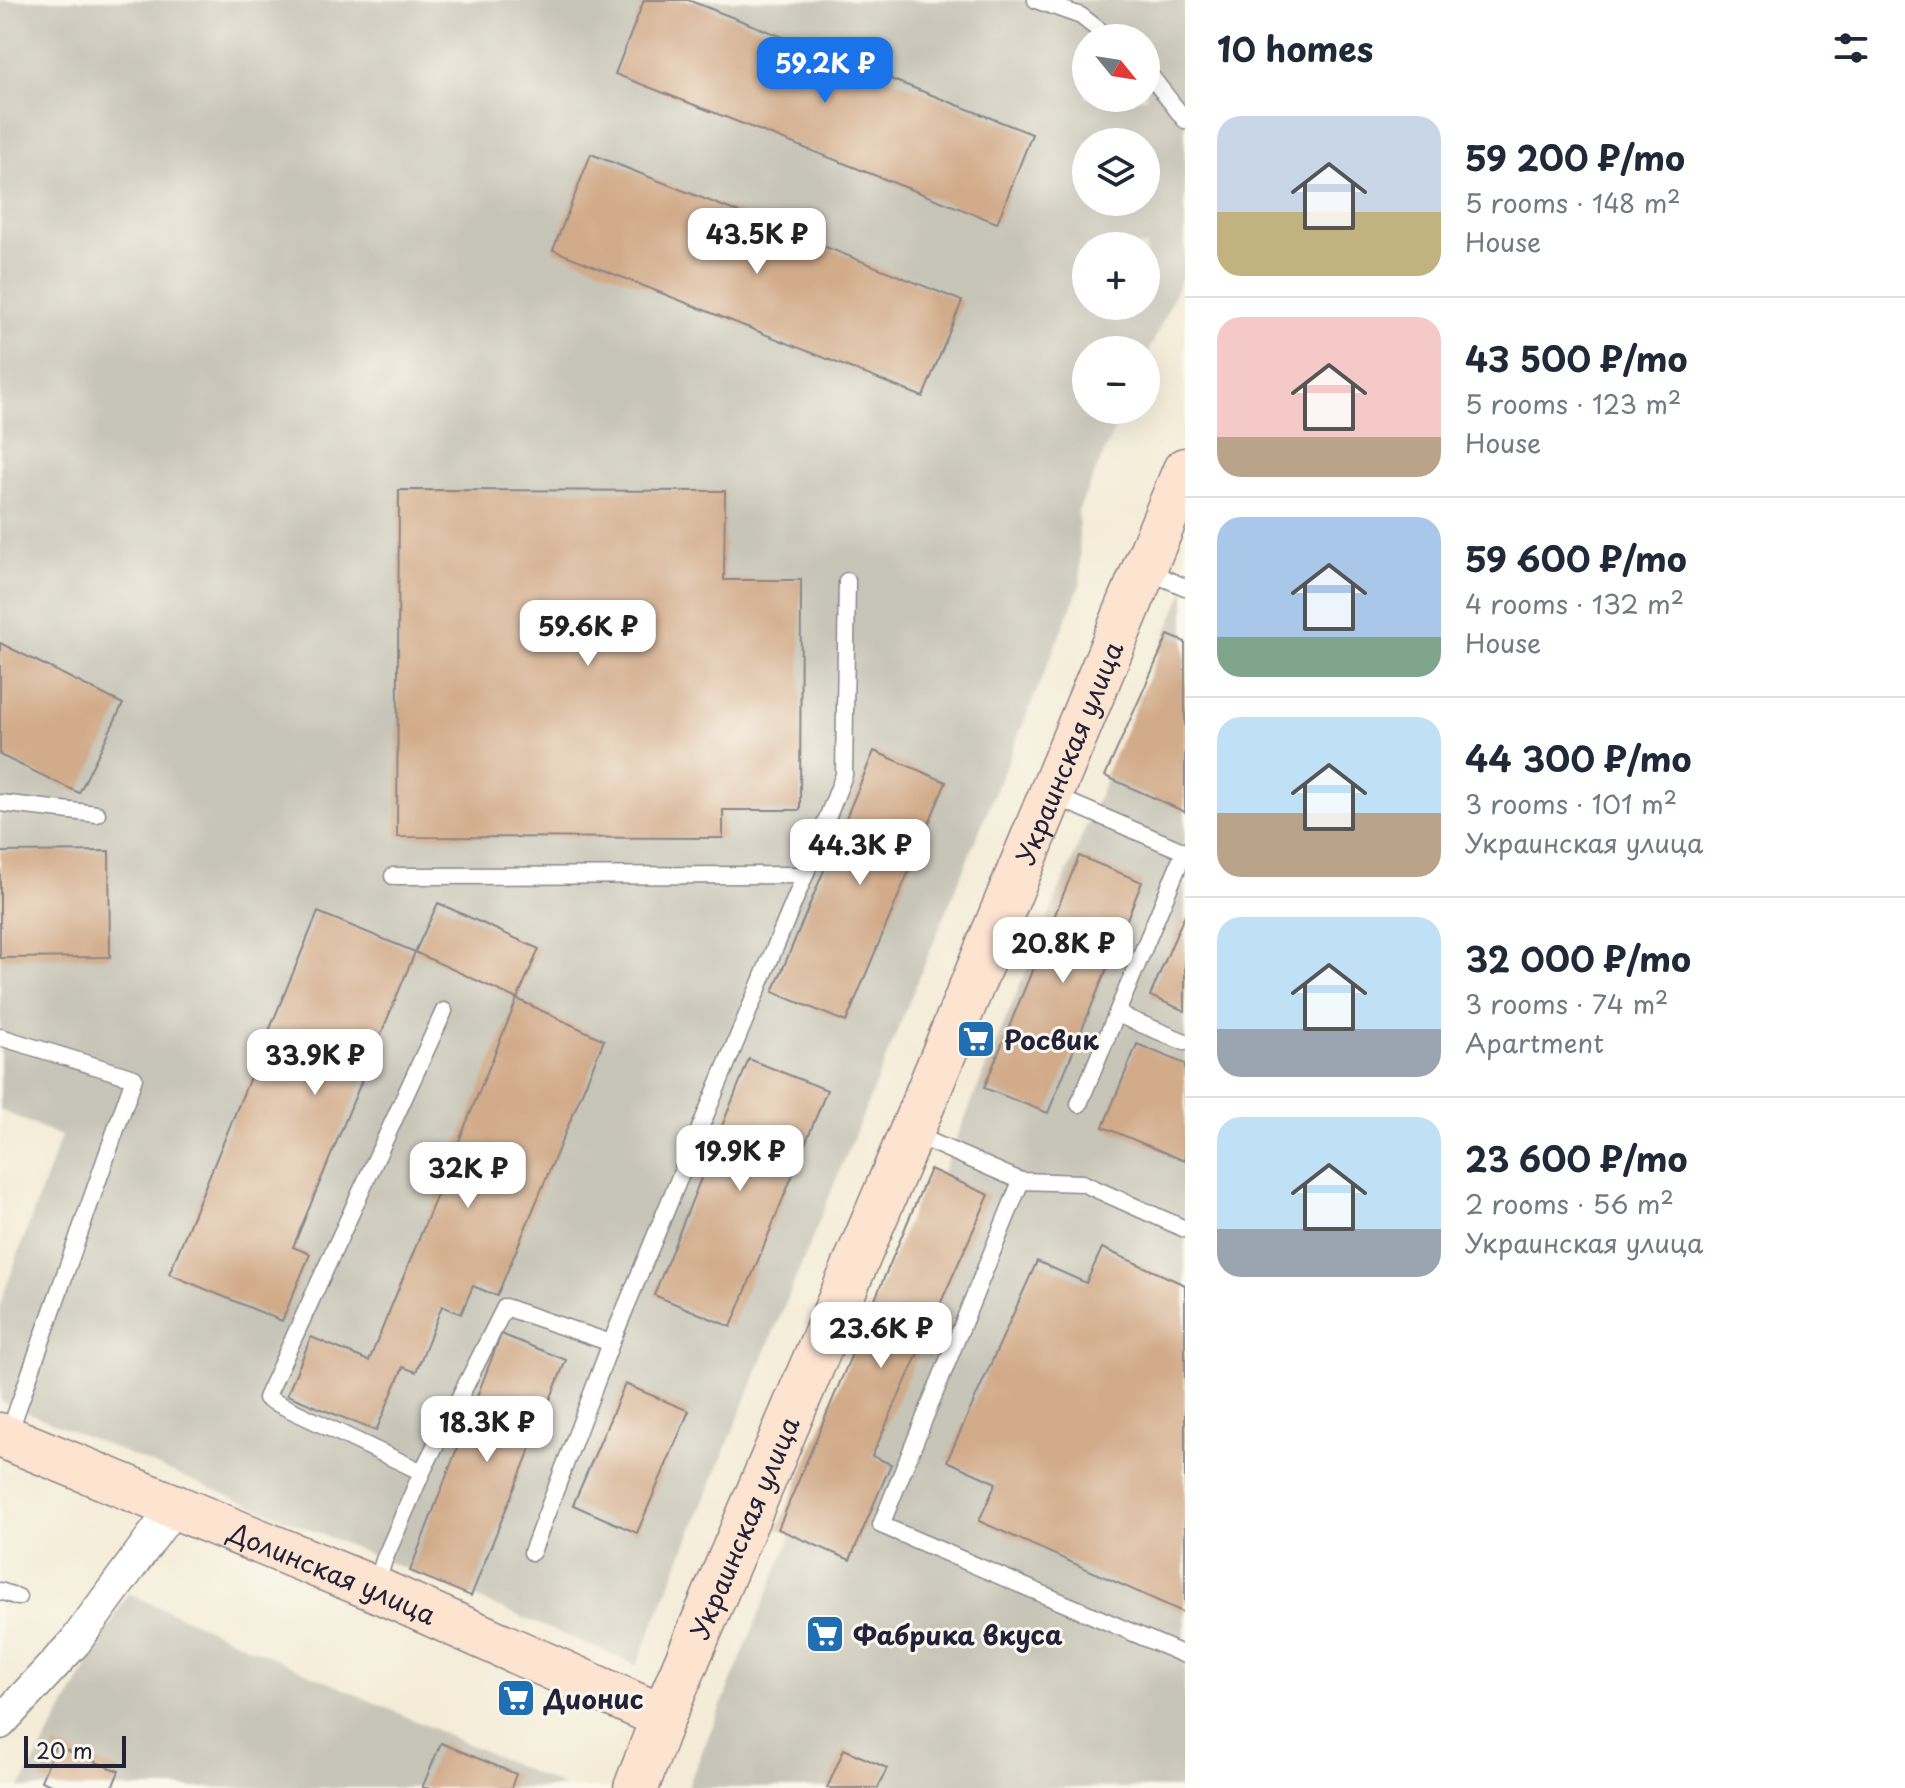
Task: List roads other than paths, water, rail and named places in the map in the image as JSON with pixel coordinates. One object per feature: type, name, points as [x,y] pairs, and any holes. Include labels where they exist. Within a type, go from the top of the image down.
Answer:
[{"type":"main road","name":"Украинская улица","points":[[636,1788],[1185,470]]},
{"type":"main road","name":"Долинская улица","points":[[4,1436],[375,1589],[663,1717]]},
{"type":"street","points":[[0,1723],[75,1642],[175,1506]]},
{"type":"lane","points":[[1036,0],[1081,16],[1091,24]]},
{"type":"lane","points":[[1160,88],[1185,120]]},
{"type":"lane","points":[[1144,569],[1185,587]]},
{"type":"lane","points":[[532,1552],[611,1343],[844,775],[847,581]]},
{"type":"lane","points":[[1051,794],[1185,852],[1079,1104]]},
{"type":"lane","points":[[0,803],[97,814]]},
{"type":"lane","points":[[393,876],[805,875]]},
{"type":"lane","points":[[422,1472],[266,1398],[444,1011]]},
{"type":"lane","points":[[1117,1014],[1185,1042]]},
{"type":"lane","points":[[0,1037],[134,1078],[4,1436]]},
{"type":"lane","points":[[911,1133],[1021,1181],[1082,1183],[1185,1229]]},
{"type":"lane","points":[[1021,1181],[881,1525],[1185,1655]]},
{"type":"lane","points":[[375,1589],[384,1560],[422,1472],[505,1307],[611,1343]]},
{"type":"lane","points":[[0,1591],[18,1597]]},
{"type":"place","name":"Росвик","points":[[976,1039]]},
{"type":"place","name":"Фабрика вкуса","points":[[825,1634]]},
{"type":"place","name":"Дионис","points":[[516,1698]]}]
